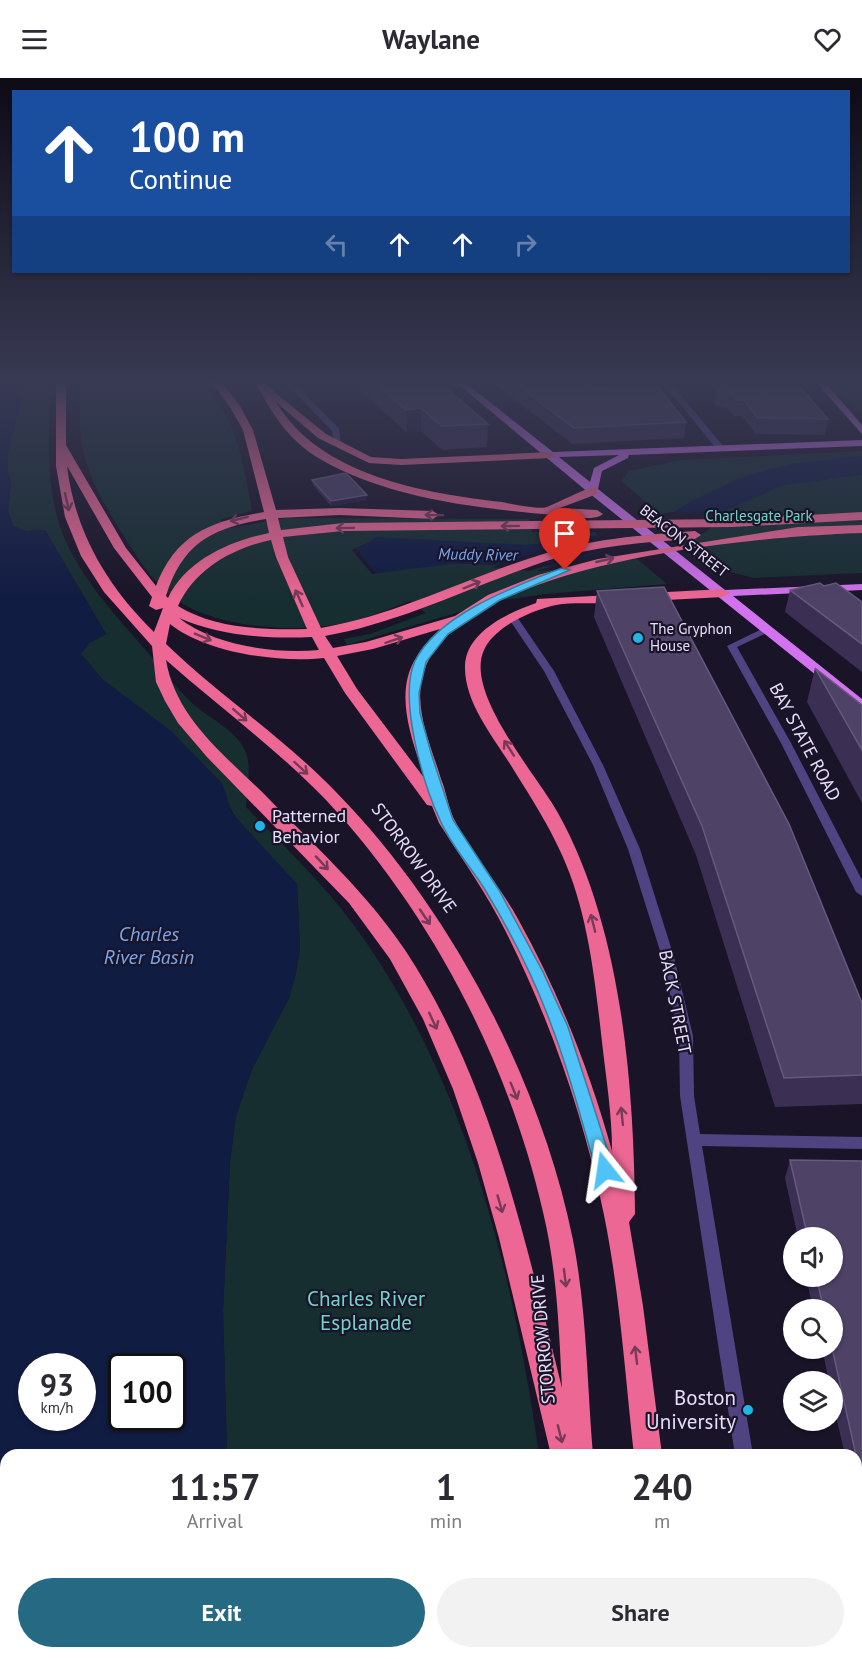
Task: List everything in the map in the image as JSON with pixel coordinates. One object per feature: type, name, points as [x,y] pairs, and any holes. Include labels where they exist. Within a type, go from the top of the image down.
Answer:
[{"type":"highway","name":"STORROW DRIVE","points":[[62,454],[63,481],[70,514],[81,543],[108,588],[171,655],[306,771],[348,813],[433,928],[474,1002],[496,1045],[524,1114],[555,1215],[568,1306],[579,1449]]},
{"type":"highway","points":[[67,454],[110,530],[162,600],[171,618],[202,637],[248,650],[302,655],[362,650],[491,608],[552,602],[723,593]]},
{"type":"highway","points":[[254,454],[273,530],[298,597],[331,660],[371,720],[433,801]]},
{"type":"highway","points":[[324,454],[364,474],[424,492],[478,503],[548,512],[799,518]]},
{"type":"highway","points":[[354,454],[362,458],[384,462],[550,455]]},
{"type":"highway","points":[[564,1449],[521,1279],[478,1128],[427,1008],[386,940],[358,902],[184,718],[164,681],[155,638],[156,606],[176,558],[187,544],[208,530],[255,516],[284,513],[501,515],[566,504],[593,491]]},
{"type":"highway","points":[[159,662],[160,639],[169,608],[183,583],[201,566],[234,547],[290,532],[329,528],[721,523],[862,516]]},
{"type":"highway","points":[[162,600],[182,613],[206,623],[274,634],[310,634],[381,621],[532,562],[596,545],[647,538],[862,529]]},
{"type":"highway","points":[[647,1449],[623,1258],[616,1216],[599,1147],[560,1027],[514,928],[446,820],[414,713],[415,678],[431,646],[461,619],[510,591],[546,576],[614,558],[808,531]]},
{"type":"highway","points":[[552,602],[512,616],[491,630],[480,643],[472,664],[472,682],[480,702],[561,833],[572,857],[589,910],[604,977],[623,1123],[623,1258]]},
{"type":"main road","points":[[550,455],[586,454]]},
{"type":"main road","points":[[593,491],[597,470],[610,461],[633,454]]},
{"type":"main road","name":"BEACON STREET","points":[[550,455],[862,705]]},
{"type":"main road","points":[[723,593],[862,587]]},
{"type":"street","name":"BACK STREET","points":[[512,616],[544,663],[573,716],[634,849],[668,957],[680,1007],[687,1052],[687,1096],[696,1140],[743,1449]]},
{"type":"street","name":"BAY STATE ROAD","points":[[768,629],[732,646],[786,743],[862,892]]},
{"type":"street","points":[[696,1140],[862,1143]]},
{"type":"green space","name":"Charles River Esplanade","points":[[8,454],[49,454],[51,483],[59,523],[66,542],[83,573],[181,692],[199,709],[223,726],[244,747],[249,775],[246,807],[341,908],[392,983],[426,1045],[454,1110],[478,1178],[498,1246],[515,1316],[538,1449],[227,1449],[223,1311],[230,1162],[236,1116],[252,1069],[289,998],[296,973],[300,948],[297,884],[245,830],[229,805],[225,791],[172,732],[102,679],[81,654],[89,643],[106,634],[45,530],[26,531],[13,526],[8,512],[11,483],[8,473]]},
{"type":"green space","points":[[84,454],[241,454],[252,511],[220,520],[229,528],[286,518],[529,519],[532,532],[595,532],[598,535],[542,544],[485,546],[372,541],[352,550],[372,574],[446,563],[497,565],[630,553],[667,584],[545,594],[497,601],[347,645],[344,639],[370,634],[426,613],[410,601],[345,623],[302,628],[254,625],[208,615],[170,595],[157,583],[118,527],[87,465]]},
{"type":"green space","name":"Charlesgate Park","points":[[806,454],[862,454],[862,573],[753,578],[727,571],[621,481],[629,471],[682,460]]},
{"type":"water","name":"Charles River Basin","points":[[0,454],[8,454],[8,473],[11,483],[8,512],[13,526],[26,531],[45,530],[106,634],[89,643],[81,654],[102,679],[172,732],[222,783],[232,813],[297,884],[300,948],[296,972],[289,998],[252,1069],[236,1116],[230,1162],[223,1311],[227,1449],[0,1449]]},
{"type":"water","name":"Muddy River","points":[[862,456],[862,475],[784,485],[727,510],[705,529],[560,567],[460,563],[376,573],[355,548],[368,544],[375,537],[528,545],[576,540],[664,518],[693,500],[747,475],[791,464]]},
{"type":"pier","points":[[670,512],[728,513],[707,531],[690,541],[631,556],[560,570],[536,571],[617,548],[577,556],[529,571],[492,567],[546,548],[599,537],[595,532]]},
{"type":"building","points":[[346,473],[367,495],[331,501],[312,480]]},
{"type":"building","points":[[820,583],[824,586],[836,583],[862,602],[862,644],[790,590]]},
{"type":"building","points":[[664,587],[789,824],[862,1003],[862,1075],[784,1078],[702,826],[597,591]]},
{"type":"building","points":[[815,668],[862,705],[862,750]]},
{"type":"building","points":[[790,1160],[862,1161],[862,1449],[855,1449],[843,1397],[843,1371],[837,1371],[834,1359],[843,1359],[843,1299],[821,1299],[819,1287],[843,1287],[843,1227],[805,1227]]},
{"type":"place","name":"The Gryphon House","points":[[638,638]]},
{"type":"place","name":"Patterned Behavior","points":[[260,826]]},
{"type":"place","name":"Boston University","points":[[748,1410]]},
{"type":"route","points":[[565,570],[524,585],[484,604],[444,632],[431,646],[415,678],[414,713],[446,820],[469,853],[514,928],[560,1027],[580,1083],[605,1170]]}]
